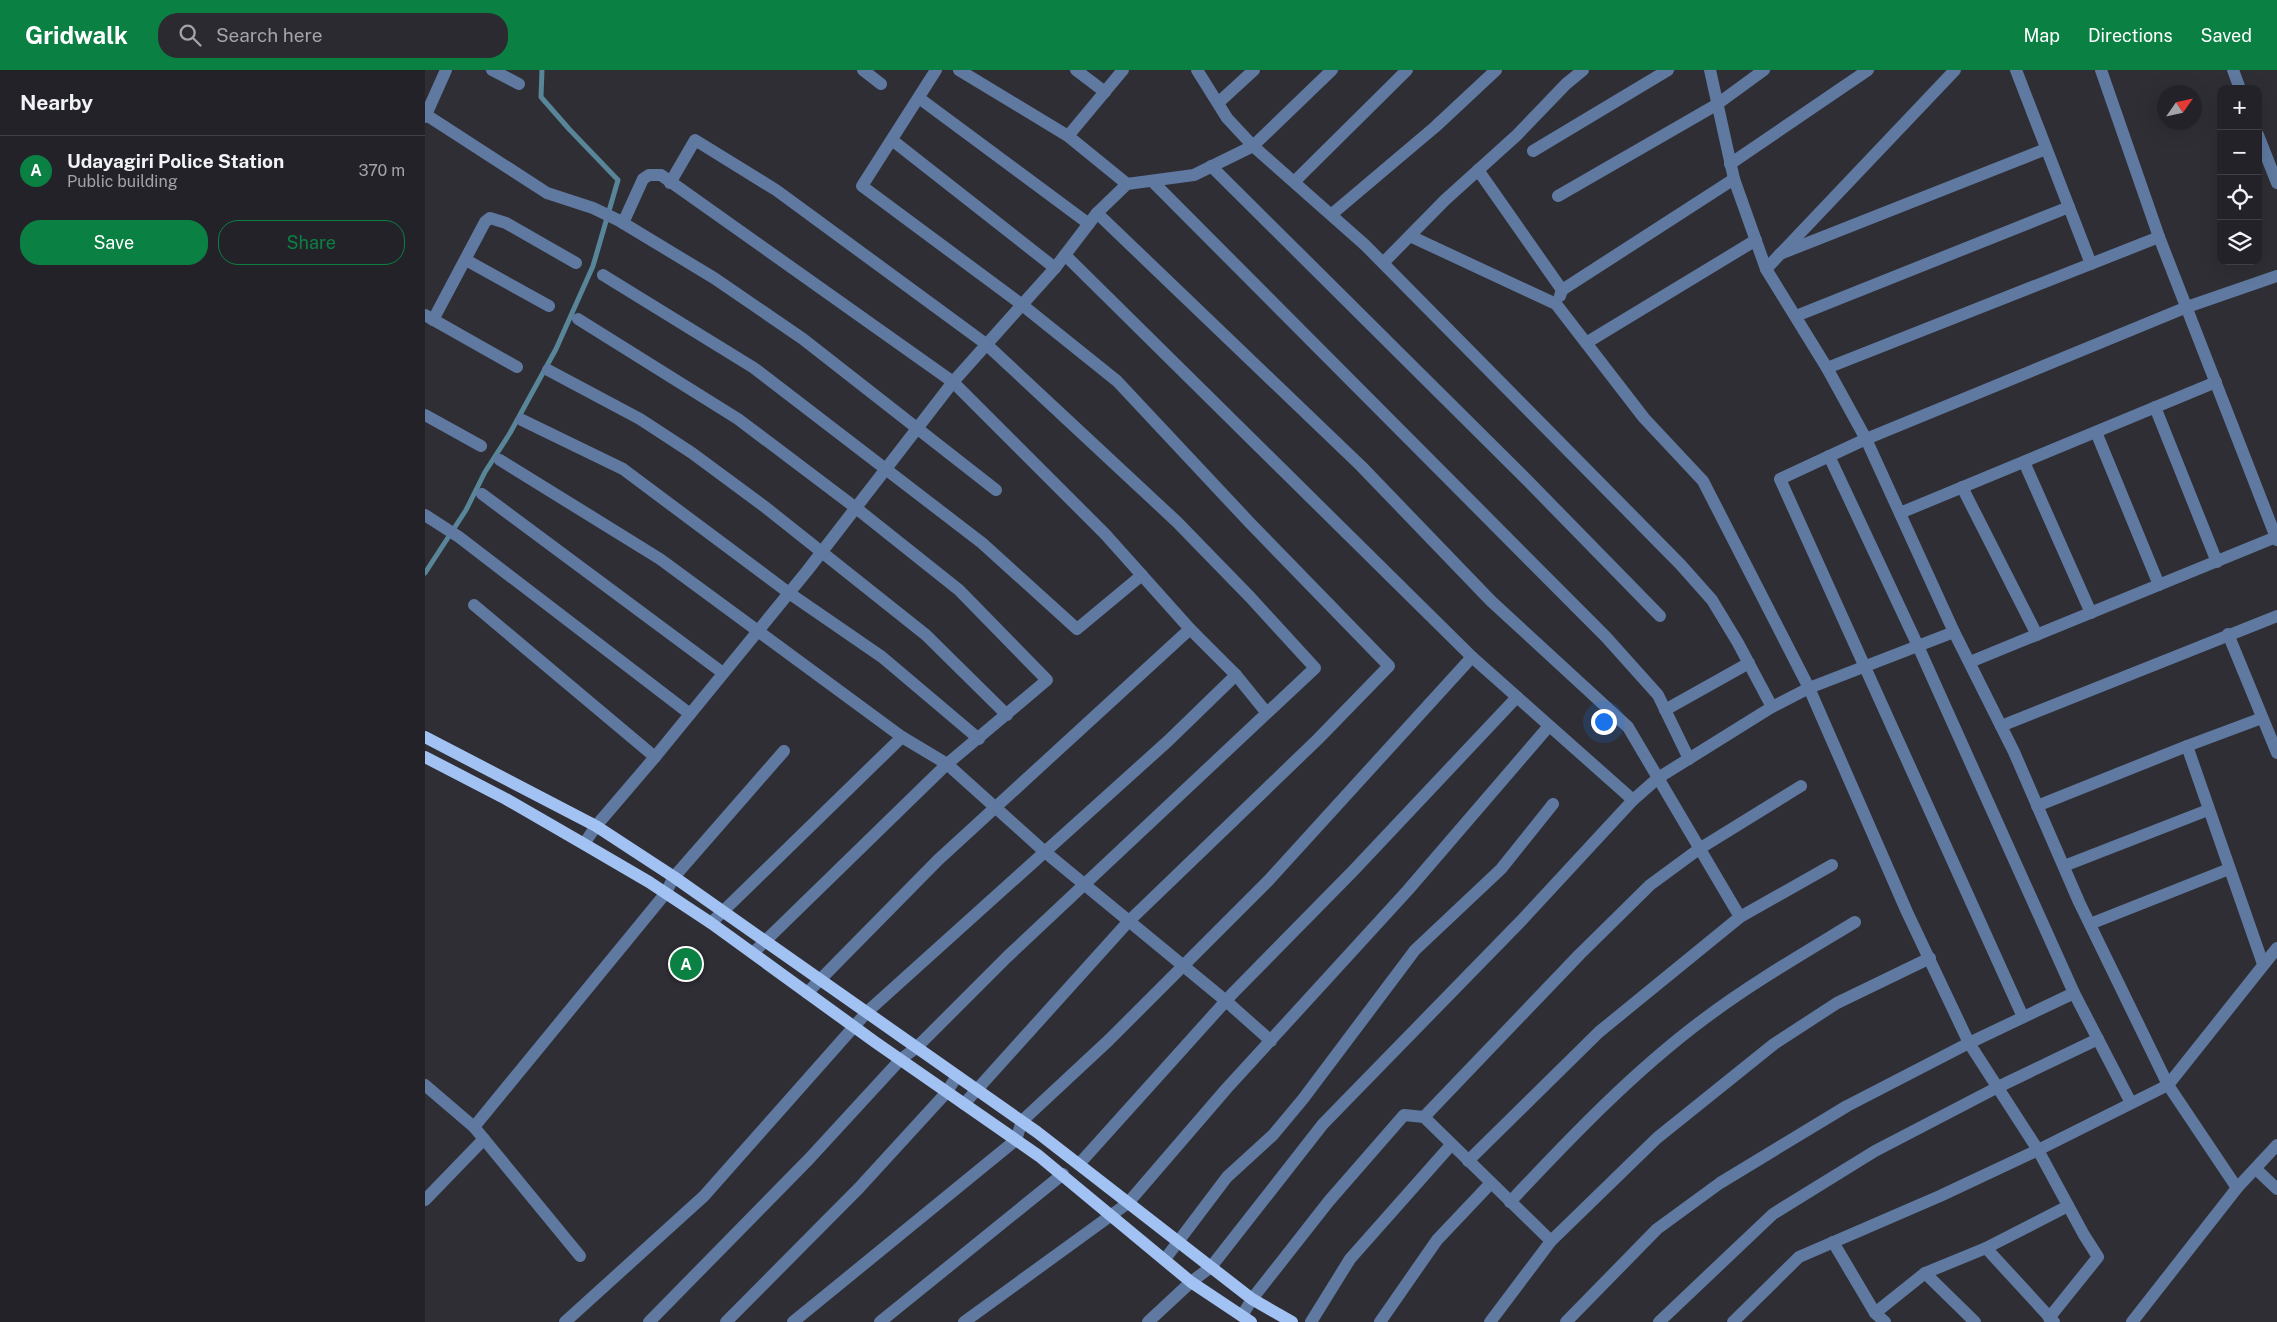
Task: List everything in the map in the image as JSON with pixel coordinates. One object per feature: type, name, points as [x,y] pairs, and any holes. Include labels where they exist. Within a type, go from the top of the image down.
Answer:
[{"type":"main road","points":[[425,737],[595,826],[723,910],[916,1048],[1023,1121],[1080,1163],[1252,1299],[1292,1322]]},
{"type":"main road","points":[[425,757],[505,799],[584,844],[711,923],[946,1093],[1063,1174],[1191,1282],[1247,1319]]},
{"type":"street","points":[[447,70],[425,115],[547,193],[593,208],[621,221],[714,278],[803,339],[996,490]]},
{"type":"street","points":[[492,70],[519,84]]},
{"type":"street","points":[[863,70],[881,84]]},
{"type":"street","points":[[936,70],[862,186],[1021,304],[1117,381],[1250,523],[1389,666],[1318,739],[1128,922],[964,1104]]},
{"type":"street","points":[[959,70],[1068,136],[1127,184]]},
{"type":"street","points":[[1077,70],[1105,92]]},
{"type":"street","points":[[1068,136],[1123,70]]},
{"type":"street","points":[[1197,70],[1227,118],[1253,146],[1332,214],[1383,263],[1680,564],[1712,600],[1772,707]]},
{"type":"street","points":[[1218,104],[1254,70]]},
{"type":"street","points":[[584,844],[595,826],[655,757],[789,593],[953,382],[1055,268],[1097,213],[1127,184],[1194,175],[1253,146],[1332,70]]},
{"type":"street","points":[[1295,181],[1407,70]]},
{"type":"street","points":[[1332,214],[1435,127],[1496,70]]},
{"type":"street","points":[[1383,263],[1583,70]]},
{"type":"street","points":[[1533,151],[1668,70]]},
{"type":"street","points":[[1710,70],[1730,164],[1767,269],[1827,368],[1866,439],[1954,632],[2001,726],[2090,924],[2168,1085],[2237,1188]]},
{"type":"street","points":[[1558,196],[1717,105],[1764,70]]},
{"type":"street","points":[[1730,164],[1869,70]]},
{"type":"street","points":[[1767,269],[1955,70]]},
{"type":"street","points":[[2016,70],[2091,264]]},
{"type":"street","points":[[1970,662],[2276,538],[2159,237],[2101,70]]},
{"type":"street","points":[[2233,70],[2239,85]]},
{"type":"street","points":[[919,98],[1089,224]]},
{"type":"street","points":[[649,1322],[809,1159],[901,1059],[916,1048],[1007,957],[1315,668],[1250,597],[1177,522],[986,344],[776,190],[695,140],[670,183]]},
{"type":"street","points":[[892,140],[1055,268]]},
{"type":"street","points":[[2262,142],[2273,162],[2277,183]]},
{"type":"street","points":[[1781,254],[2046,149]]},
{"type":"street","points":[[1211,166],[1526,479],[1660,616]]},
{"type":"street","points":[[1478,170],[1562,290]]},
{"type":"street","points":[[621,221],[643,179],[655,174],[661,175],[953,382],[1105,534],[1191,629],[1236,675],[1267,712]]},
{"type":"street","points":[[1556,304],[1562,290],[1735,179]]},
{"type":"street","points":[[1152,181],[1606,637],[1658,695],[1689,759]]},
{"type":"street","points":[[1796,316],[2069,207]]},
{"type":"street","points":[[1097,213],[1361,466],[1491,601],[1628,727],[1740,917]]},
{"type":"street","points":[[517,366],[429,318],[466,260],[485,222],[490,218],[507,223],[575,263]]},
{"type":"street","points":[[1410,236],[1556,304],[1644,418],[1703,480],[1809,688],[1907,912],[1969,1043],[2038,1150],[2098,1257],[2051,1320],[1986,1248]]},
{"type":"street","points":[[1827,368],[2159,237]]},
{"type":"street","points":[[1586,343],[1756,240]]},
{"type":"street","points":[[1065,255],[1471,657],[1633,800]]},
{"type":"street","points":[[466,260],[549,306]]},
{"type":"street","points":[[603,275],[754,368],[887,468],[982,543],[1077,629],[1142,575]]},
{"type":"street","points":[[2023,1017],[1781,479],[1866,439],[2187,307],[2277,276]]},
{"type":"street","points":[[578,319],[737,419],[856,508],[959,590],[1047,680],[947,764],[753,953]]},
{"type":"street","points":[[548,370],[640,418],[692,453],[822,551],[926,635],[1007,715]]},
{"type":"street","points":[[1900,513],[2216,382]]},
{"type":"street","points":[[2155,407],[2217,562]]},
{"type":"street","points":[[425,415],[481,446]]},
{"type":"street","points":[[522,420],[623,469],[712,533],[789,593],[882,657],[979,739]]},
{"type":"street","points":[[2096,432],[2159,585]]},
{"type":"street","points":[[1829,456],[1918,646],[2074,993],[2131,1103]]},
{"type":"street","points":[[500,460],[660,559],[902,737],[947,764],[1083,885],[1226,1000],[1271,1041]]},
{"type":"street","points":[[2024,462],[2091,613]]},
{"type":"street","points":[[1962,487],[2037,635]]},
{"type":"street","points":[[481,494],[723,673]]},
{"type":"street","points":[[427,516],[459,537],[690,714]]},
{"type":"street","points":[[474,605],[655,757]]},
{"type":"street","points":[[2001,726],[2277,616]]},
{"type":"street","points":[[807,993],[937,860],[1191,629]]},
{"type":"street","points":[[1148,1322],[1191,1282],[1211,1267],[1323,1124],[1521,920],[1633,800],[1658,778],[1772,707],[1809,688],[1954,632]]},
{"type":"street","points":[[2228,634],[2277,753]]},
{"type":"street","points":[[793,1322],[1016,1140],[1023,1121],[1109,1040],[1268,881],[1471,657]]},
{"type":"street","points":[[1665,710],[1749,663]]},
{"type":"street","points":[[565,1322],[704,1196],[867,1012],[1168,742],[1236,675]]},
{"type":"street","points":[[1080,1163],[1226,1000],[1353,871],[1517,697]]},
{"type":"street","points":[[2037,806],[2262,718]]},
{"type":"street","points":[[971,1320],[1128,1202],[1408,890],[1549,726]]},
{"type":"street","points":[[711,923],[902,737]]},
{"type":"street","points":[[2187,746],[2263,964]]},
{"type":"street","points":[[475,1127],[665,894],[674,877],[784,751]]},
{"type":"street","points":[[1423,1117],[1621,914],[1651,886],[1699,849],[1801,786]]},
{"type":"street","points":[[1165,1259],[1227,1177],[1273,1135],[1415,950],[1501,869],[1553,804]]},
{"type":"street","points":[[2064,866],[2208,810]]},
{"type":"street","points":[[1468,1161],[1599,1032],[1740,917],[1832,865]]},
{"type":"street","points":[[2090,924],[2229,869]]},
{"type":"street","points":[[1511,1202],[1569,1140],[1634,1077],[1704,1019],[1855,922]]},
{"type":"street","points":[[1733,1322],[1799,1257],[1941,1196],[2168,1085],[2277,948]]},
{"type":"street","points":[[1491,1322],[1551,1241],[1657,1138],[1774,1044],[1837,1003],[1930,958]]},
{"type":"street","points":[[1566,1322],[1657,1228],[1720,1183],[1847,1106],[1969,1043],[2074,993]]},
{"type":"street","points":[[1659,1322],[1773,1214],[1875,1151],[1998,1087],[2098,1039]]},
{"type":"street","points":[[726,1322],[859,1188],[946,1093],[957,1076]]},
{"type":"street","points":[[425,1084],[475,1127],[581,1256]]},
{"type":"street","points":[[1247,1319],[1252,1299],[1329,1201],[1404,1115],[1423,1117],[1551,1241]]},
{"type":"street","points":[[425,1200],[484,1139]]},
{"type":"street","points":[[1311,1322],[1350,1259],[1451,1145]]},
{"type":"street","points":[[2132,1322],[2237,1188],[2277,1145]]},
{"type":"street","points":[[2255,1169],[2277,1189]]},
{"type":"street","points":[[880,1322],[1063,1174]]},
{"type":"street","points":[[1380,1322],[1437,1240],[1491,1183]]},
{"type":"street","points":[[1875,1313],[1925,1273],[1986,1248],[2068,1206]]},
{"type":"street","points":[[1833,1242],[1875,1313],[1885,1322]]},
{"type":"street","points":[[1925,1273],[1975,1322]]},
{"type":"waterway","points":[[425,573],[466,510],[485,472],[510,433],[556,349],[593,266],[618,180],[541,97],[542,70]]},
{"type":"place","name":"Udayagiri Police Station","points":[[686,964]]}]
